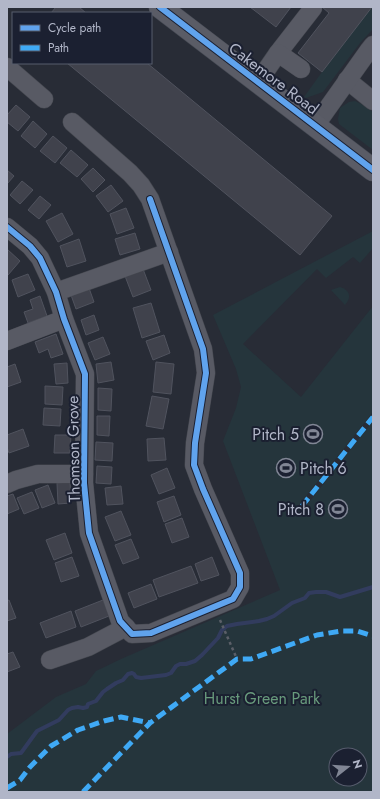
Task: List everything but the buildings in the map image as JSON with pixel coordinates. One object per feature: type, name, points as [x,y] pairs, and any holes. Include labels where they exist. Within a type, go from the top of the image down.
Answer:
[{"type":"main road","name":"Cakemore Road","points":[[160,7],[373,170]]},
{"type":"street","points":[[258,82],[278,53],[313,8],[312,7]]},
{"type":"street","points":[[315,126],[373,45]]},
{"type":"street","points":[[278,53],[300,69]]},
{"type":"street","points":[[7,67],[44,99]]},
{"type":"street","points":[[347,80],[373,101]]},
{"type":"street","points":[[50,660],[88,647],[126,627],[132,634],[151,633],[233,599],[240,587],[240,573],[194,465],[195,443],[206,373],[203,349],[150,199],[141,185],[130,173],[72,122]]},
{"type":"street","name":"Thomson Grove","points":[[7,226],[30,246],[40,258],[56,292],[64,319],[85,374],[84,483],[89,534],[120,621],[126,627]]},
{"type":"street","points":[[56,292],[169,252]]},
{"type":"street","points":[[7,341],[64,319]]},
{"type":"street","points":[[7,484],[38,474],[84,474]]},
{"type":"path","points":[[222,623],[237,659]]},
{"type":"green space","points":[[372,7],[373,29],[360,43],[323,92],[306,98],[304,97],[322,72]]},
{"type":"green space","points":[[355,101],[373,112],[373,150],[339,124],[338,119],[340,108],[349,102]]},
{"type":"green space","name":"Hurst Green Park","points":[[373,231],[373,248],[360,263],[353,257],[326,278],[317,269],[243,344],[301,397],[373,306],[373,412],[298,506],[303,510],[373,421],[373,792],[7,792],[7,734],[56,697],[86,684],[96,671],[121,659],[280,590],[223,441],[236,408],[241,387],[236,369],[213,315]]},
{"type":"green space","points":[[340,287],[346,290],[349,294],[349,299],[345,305],[331,290]]},
{"type":"waterway","points":[[7,757],[11,754],[21,753],[37,731],[59,720],[68,710],[72,708],[87,707],[88,704],[96,701],[103,692],[123,680],[128,674],[132,673],[136,677],[141,678],[166,675],[171,673],[176,666],[180,664],[195,661],[218,638],[222,630],[227,626],[267,619],[274,616],[292,603],[305,598],[309,593],[326,592],[340,597],[373,587]]},
{"type":"marked path","points":[[302,506],[373,417]]},
{"type":"marked path","points":[[83,792],[150,723],[237,659],[251,659],[317,635],[341,631],[357,631],[373,636]]},
{"type":"marked path","points":[[7,788],[20,780],[30,767],[51,746],[78,730],[121,717],[150,723]]},
{"type":"cycle path","points":[[160,7],[373,170]]},
{"type":"cycle path","points":[[7,227],[30,246],[40,258],[56,292],[64,319],[85,374],[84,483],[89,533],[120,621],[132,634],[151,633],[233,599],[240,587],[240,573],[194,465],[195,443],[206,373],[203,349],[150,199]]},
{"type":"place","name":"Pitch 5","points":[[313,434]]},
{"type":"place","name":"Pitch 6","points":[[286,468]]},
{"type":"place","name":"Pitch 8","points":[[338,509]]}]
